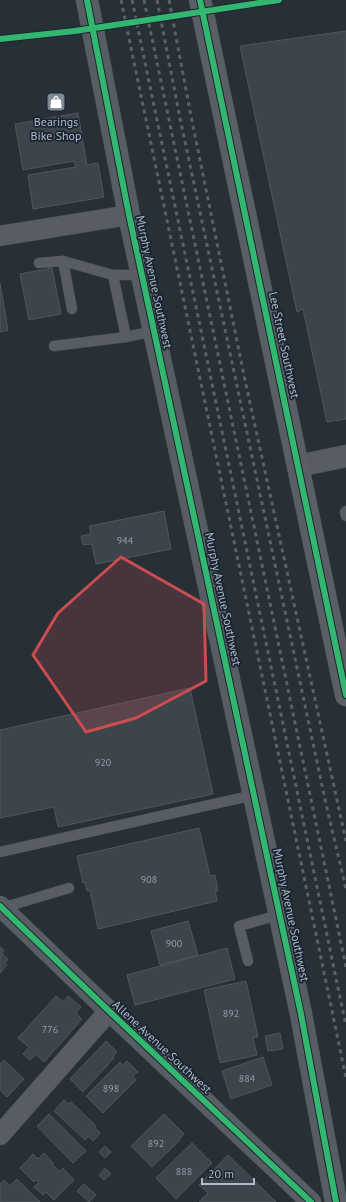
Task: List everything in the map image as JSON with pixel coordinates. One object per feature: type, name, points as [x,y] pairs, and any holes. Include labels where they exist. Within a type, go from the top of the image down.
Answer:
[{"type":"main road","name":"Lee Street Southwest","points":[[200,0],[298,466],[336,632],[346,695]]},
{"type":"street","name":"Murphy Avenue Southwest","points":[[88,7],[129,216],[254,794],[259,835],[280,915],[301,1014],[336,1202]]},
{"type":"street","points":[[0,236],[129,216]]},
{"type":"street","points":[[298,466],[346,456]]},
{"type":"street","name":"Allene Avenue Southwest","points":[[1,907],[311,1202]]},
{"type":"street","points":[[0,1135],[109,1011]]},
{"type":"lane","points":[[39,263],[63,261],[113,275],[142,275]]},
{"type":"lane","points":[[63,261],[72,309]]},
{"type":"lane","points":[[113,275],[126,337]]},
{"type":"lane","points":[[54,346],[126,337],[154,331]]},
{"type":"lane","points":[[346,511],[346,516]]},
{"type":"lane","points":[[0,852],[254,794]]},
{"type":"lane","points":[[1,907],[69,888]]},
{"type":"lane","points":[[248,961],[239,926],[280,915]]},
{"type":"highlighted area","points":[[121,557],[204,604],[206,681],[136,718],[86,732],[33,655],[58,613]]},
{"type":"building","points":[[346,31],[346,419],[327,422],[303,309],[297,312],[240,46]]},
{"type":"building","points":[[78,113],[87,165],[98,163],[104,197],[33,209],[28,175],[76,167],[74,161],[23,170],[15,124]]},
{"type":"building","points":[[52,268],[61,314],[29,320],[20,274]]},
{"type":"building","points":[[0,283],[8,330],[0,332]]},
{"type":"building","points":[[164,511],[171,549],[96,564],[92,544],[83,545],[81,536],[91,534],[89,526]]},
{"type":"building","points":[[190,688],[213,794],[58,827],[54,807],[0,818],[0,730]]},
{"type":"building","points":[[199,828],[210,876],[215,875],[218,891],[215,891],[217,901],[98,929],[90,890],[87,891],[85,882],[83,883],[77,856]]},
{"type":"building","points":[[188,921],[198,955],[160,965],[151,931]]},
{"type":"building","points":[[0,947],[4,950],[2,954],[8,959],[5,963],[7,965],[0,973]]},
{"type":"building","points":[[227,948],[235,979],[135,1005],[127,975]]},
{"type":"building","points":[[246,981],[258,1037],[253,1038],[257,1055],[220,1063],[204,990]]},
{"type":"building","points":[[56,996],[63,1002],[68,996],[81,1007],[76,1013],[82,1019],[44,1062],[36,1054],[30,1060],[23,1054],[29,1047],[18,1038]]},
{"type":"building","points":[[280,1033],[283,1049],[268,1051],[265,1036]]},
{"type":"building","points":[[106,1041],[117,1052],[113,1056],[114,1058],[83,1092],[70,1079]]},
{"type":"building","points":[[263,1057],[272,1085],[231,1099],[222,1071]]},
{"type":"building","points":[[4,1060],[24,1079],[7,1097],[0,1090],[0,1064]]},
{"type":"building","points":[[127,1061],[138,1072],[133,1076],[136,1080],[103,1113],[86,1096],[120,1062],[123,1065]]},
{"type":"building","points":[[64,1100],[68,1104],[71,1102],[96,1126],[95,1128],[100,1133],[93,1141],[88,1136],[85,1140],[54,1111]]},
{"type":"building","points":[[49,1114],[86,1151],[73,1163],[37,1126]]},
{"type":"building","points":[[164,1114],[184,1134],[179,1139],[180,1140],[152,1167],[131,1146]]},
{"type":"building","points":[[192,1143],[212,1163],[176,1199],[156,1178]]},
{"type":"building","points":[[105,1146],[111,1152],[105,1158],[99,1152]]},
{"type":"building","points":[[44,1153],[60,1172],[63,1168],[74,1180],[54,1200],[46,1192],[43,1195],[34,1187],[39,1182],[36,1180],[34,1182],[20,1168],[33,1154],[38,1159]]},
{"type":"building","points":[[228,1155],[276,1202],[199,1202],[208,1193],[199,1185]]},
{"type":"building","points":[[105,1168],[111,1174],[104,1180],[99,1175]]},
{"type":"building","points":[[17,1179],[40,1202],[0,1202],[0,1184],[4,1180],[10,1186]]},
{"type":"building","points":[[84,1184],[96,1195],[89,1202],[77,1191]]},
{"type":"railway","points":[[121,0],[346,1078]]},
{"type":"railway","points":[[132,0],[346,1026]]},
{"type":"railway","points":[[144,0],[346,967]]},
{"type":"railway","points":[[157,0],[180,118],[326,804],[346,889]]},
{"type":"railway","points":[[169,0],[245,380],[346,841]]},
{"type":"cycle path","points":[[87,0],[129,215],[301,1014],[336,1202]]},
{"type":"cycle path","points":[[200,0],[346,695]]},
{"type":"cycle path","points":[[0,39],[75,31],[279,0]]},
{"type":"cycle path","points":[[0,906],[311,1202]]},
{"type":"place","name":"Bearings Bike Shop","points":[[56,102]]}]
